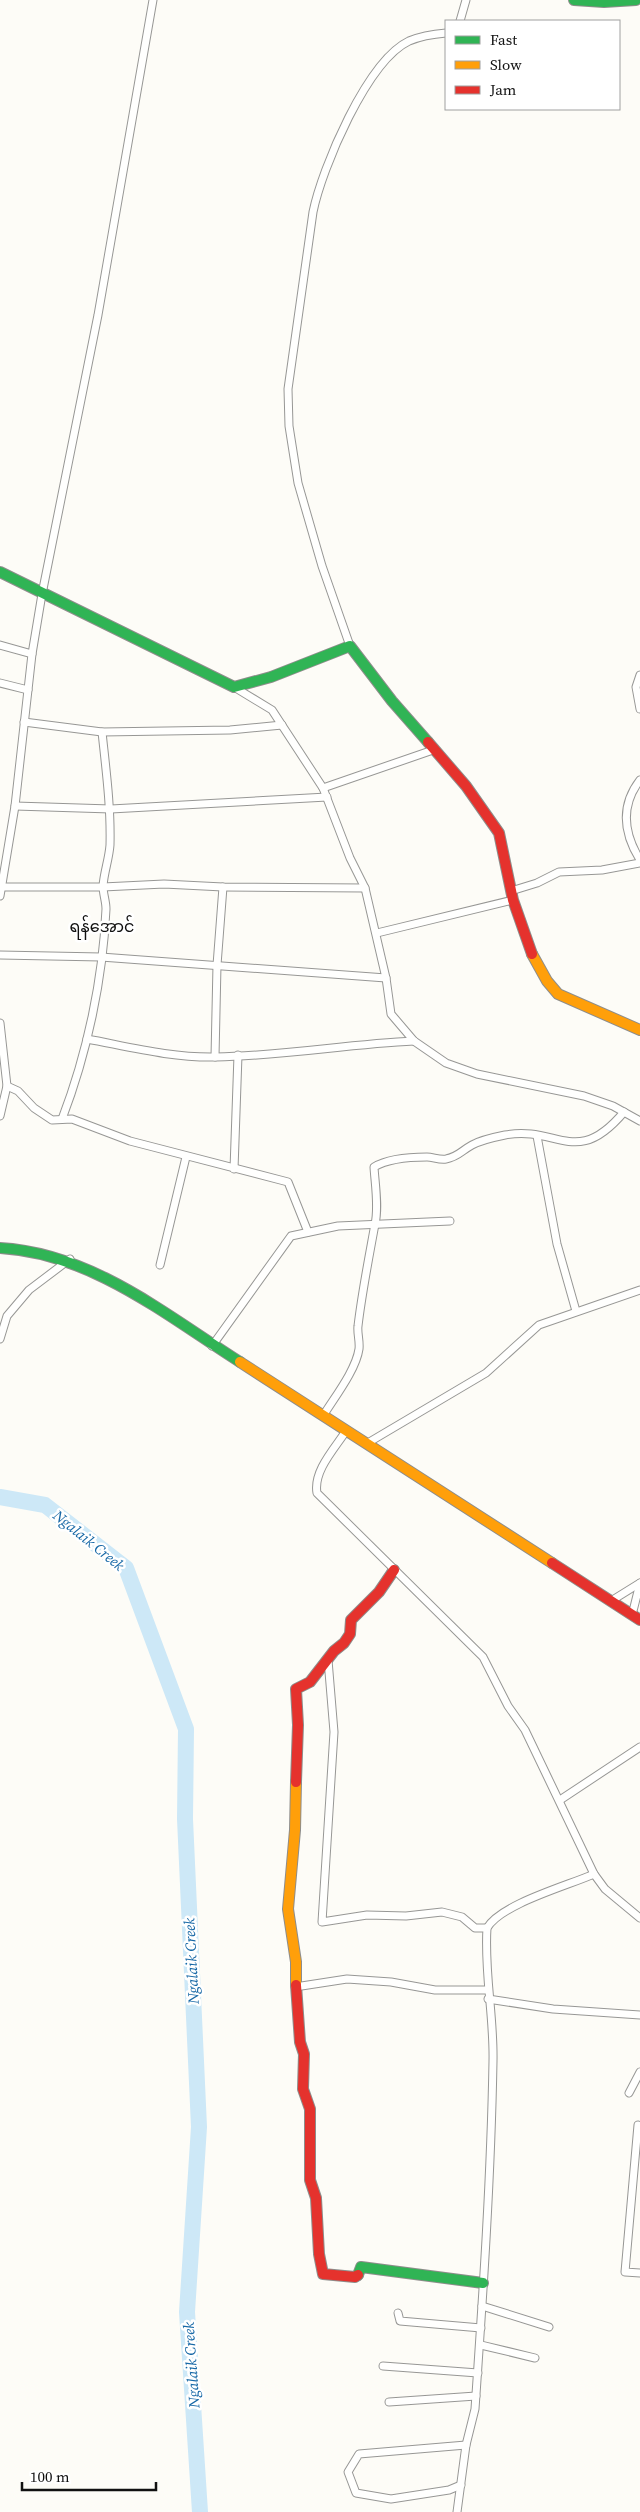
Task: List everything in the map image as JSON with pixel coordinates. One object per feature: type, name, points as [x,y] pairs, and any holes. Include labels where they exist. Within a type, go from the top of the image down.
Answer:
[{"type":"street","points":[[0,896],[15,806],[32,654],[42,594],[98,315],[153,0]]},
{"type":"street","points":[[460,20],[466,0]]},
{"type":"street","points":[[574,0],[604,2],[636,0]]},
{"type":"street","points":[[445,33],[430,35],[408,42],[387,58],[370,81],[337,141],[317,192],[288,389],[288,426],[298,483],[322,566],[350,646],[392,701],[466,786],[498,833],[504,847],[512,895],[528,939],[528,945],[550,988],[568,999],[625,1020],[640,1030]]},
{"type":"street","points":[[0,572],[234,687],[272,710],[322,788],[350,858],[365,888],[377,933],[391,1014],[414,1042],[446,1063],[477,1074],[584,1096],[624,1112],[640,1121]]},
{"type":"street","points":[[0,645],[32,654]]},
{"type":"street","points":[[234,687],[271,677],[350,646]]},
{"type":"street","points":[[640,675],[636,688],[640,709]]},
{"type":"street","points":[[0,683],[28,690]]},
{"type":"street","points":[[24,722],[102,732],[230,730],[282,725]]},
{"type":"street","points":[[62,1119],[77,1080],[87,1039],[101,957],[106,906],[103,887],[110,848],[111,808],[102,732]]},
{"type":"street","points":[[322,788],[434,750]]},
{"type":"street","points":[[377,933],[512,895],[560,872],[602,870],[640,862],[630,844],[626,823],[628,803],[640,780]]},
{"type":"street","points":[[15,806],[111,808],[326,797]]},
{"type":"street","points":[[1,887],[103,887],[164,884],[223,887],[365,888]]},
{"type":"street","points":[[215,1057],[217,965],[223,887]]},
{"type":"street","points":[[0,956],[101,957],[386,978]]},
{"type":"street","points":[[0,1023],[8,1086],[1,1111]]},
{"type":"street","points":[[87,1039],[174,1056],[215,1057],[362,1044],[414,1042]]},
{"type":"street","points":[[234,1169],[238,1055]]},
{"type":"street","points":[[8,1086],[18,1091],[34,1108],[52,1120],[72,1119],[130,1141],[288,1182],[308,1232]]},
{"type":"street","points":[[323,1416],[354,1363],[359,1349],[357,1329],[363,1288],[373,1247],[372,1236],[376,1223],[374,1167],[381,1163],[411,1158],[443,1159],[459,1157],[472,1145],[501,1136],[515,1134],[537,1136],[555,1141],[582,1142],[609,1129],[624,1112]]},
{"type":"street","points":[[537,1136],[557,1244],[576,1312]]},
{"type":"street","points":[[160,1264],[186,1157]]},
{"type":"street","points":[[212,1346],[287,1240],[292,1236],[338,1226],[450,1221]]},
{"type":"street","points":[[0,1248],[44,1251],[70,1259],[146,1302],[636,1617],[640,1583]]},
{"type":"street","points":[[0,1339],[7,1316],[30,1290],[70,1259]]},
{"type":"street","points":[[366,1444],[486,1373],[539,1325],[640,1290]]},
{"type":"street","points":[[346,1431],[321,1471],[317,1481],[317,1493],[484,1657],[508,1706],[525,1730],[594,1874],[605,1889],[640,1918]]},
{"type":"street","points":[[394,1570],[379,1592],[351,1620],[350,1634],[344,1643],[310,1682],[296,1689],[298,1726],[295,1830],[288,1909],[296,1962],[295,1987],[300,2042],[304,2054],[303,2089],[310,2109],[310,2180],[316,2198],[319,2254],[323,2274],[355,2277],[360,2273],[361,2267],[483,2283]]},
{"type":"street","points":[[611,1601],[640,1583]]},
{"type":"street","points":[[328,1660],[334,1732],[322,1922],[367,1915],[406,1916],[442,1912],[462,1917],[475,1928],[487,1928]]},
{"type":"street","points":[[560,1800],[640,1747]]},
{"type":"street","points":[[457,2512],[466,2445],[476,2396],[481,2345],[483,2283],[491,2176],[493,2057],[487,1990],[487,1928],[491,1921],[509,1908],[594,1874]]},
{"type":"street","points":[[295,1987],[347,1979],[391,1982],[435,1990],[487,1990]]},
{"type":"street","points":[[488,1999],[553,2009],[640,2015]]},
{"type":"street","points":[[629,2093],[640,2072]]},
{"type":"street","points":[[638,2125],[625,2272],[640,2273]]},
{"type":"street","points":[[482,2306],[549,2327]]},
{"type":"street","points":[[398,2312],[400,2321],[481,2328]]},
{"type":"street","points":[[481,2345],[535,2358]]},
{"type":"street","points":[[383,2366],[478,2373]]},
{"type":"street","points":[[390,2402],[476,2396]]},
{"type":"street","points":[[461,2485],[449,2490],[392,2499],[356,2493],[348,2472],[359,2454],[466,2445]]},
{"type":"waterway","name":"Ngalaik Creek","points":[[0,1497],[45,1505],[126,1568],[186,1729],[185,1819],[199,2127],[187,2312],[200,2512]]},
{"type":"traffic: fast","points":[[574,0],[604,2],[636,0]]},
{"type":"traffic: fast","points":[[0,572],[234,687],[271,677],[350,646],[392,701],[428,742]]},
{"type":"traffic: fast","points":[[0,1248],[33,1252],[65,1261],[96,1274],[156,1307],[240,1362]]},
{"type":"traffic: fast","points":[[358,2275],[361,2267],[483,2283]]},
{"type":"traffic: slow","points":[[532,954],[547,981],[558,994],[640,1030]]},
{"type":"traffic: slow","points":[[240,1362],[552,1563]]},
{"type":"traffic: slow","points":[[296,1782],[295,1830],[288,1909],[296,1962],[296,1985]]},
{"type":"traffic: jam","points":[[428,742],[466,786],[499,833],[513,900],[532,954]]},
{"type":"traffic: jam","points":[[552,1563],[640,1620]]},
{"type":"traffic: jam","points":[[296,1782],[298,1725],[296,1689],[310,1682],[334,1651],[344,1643],[350,1634],[351,1620],[379,1592],[394,1570]]},
{"type":"traffic: jam","points":[[296,1985],[300,2042],[304,2054],[303,2089],[310,2109],[310,2180],[316,2198],[319,2254],[323,2274],[355,2277],[358,2275]]},
{"type":"district","name":"ရန်အောင်","points":[[102,926]]}]
